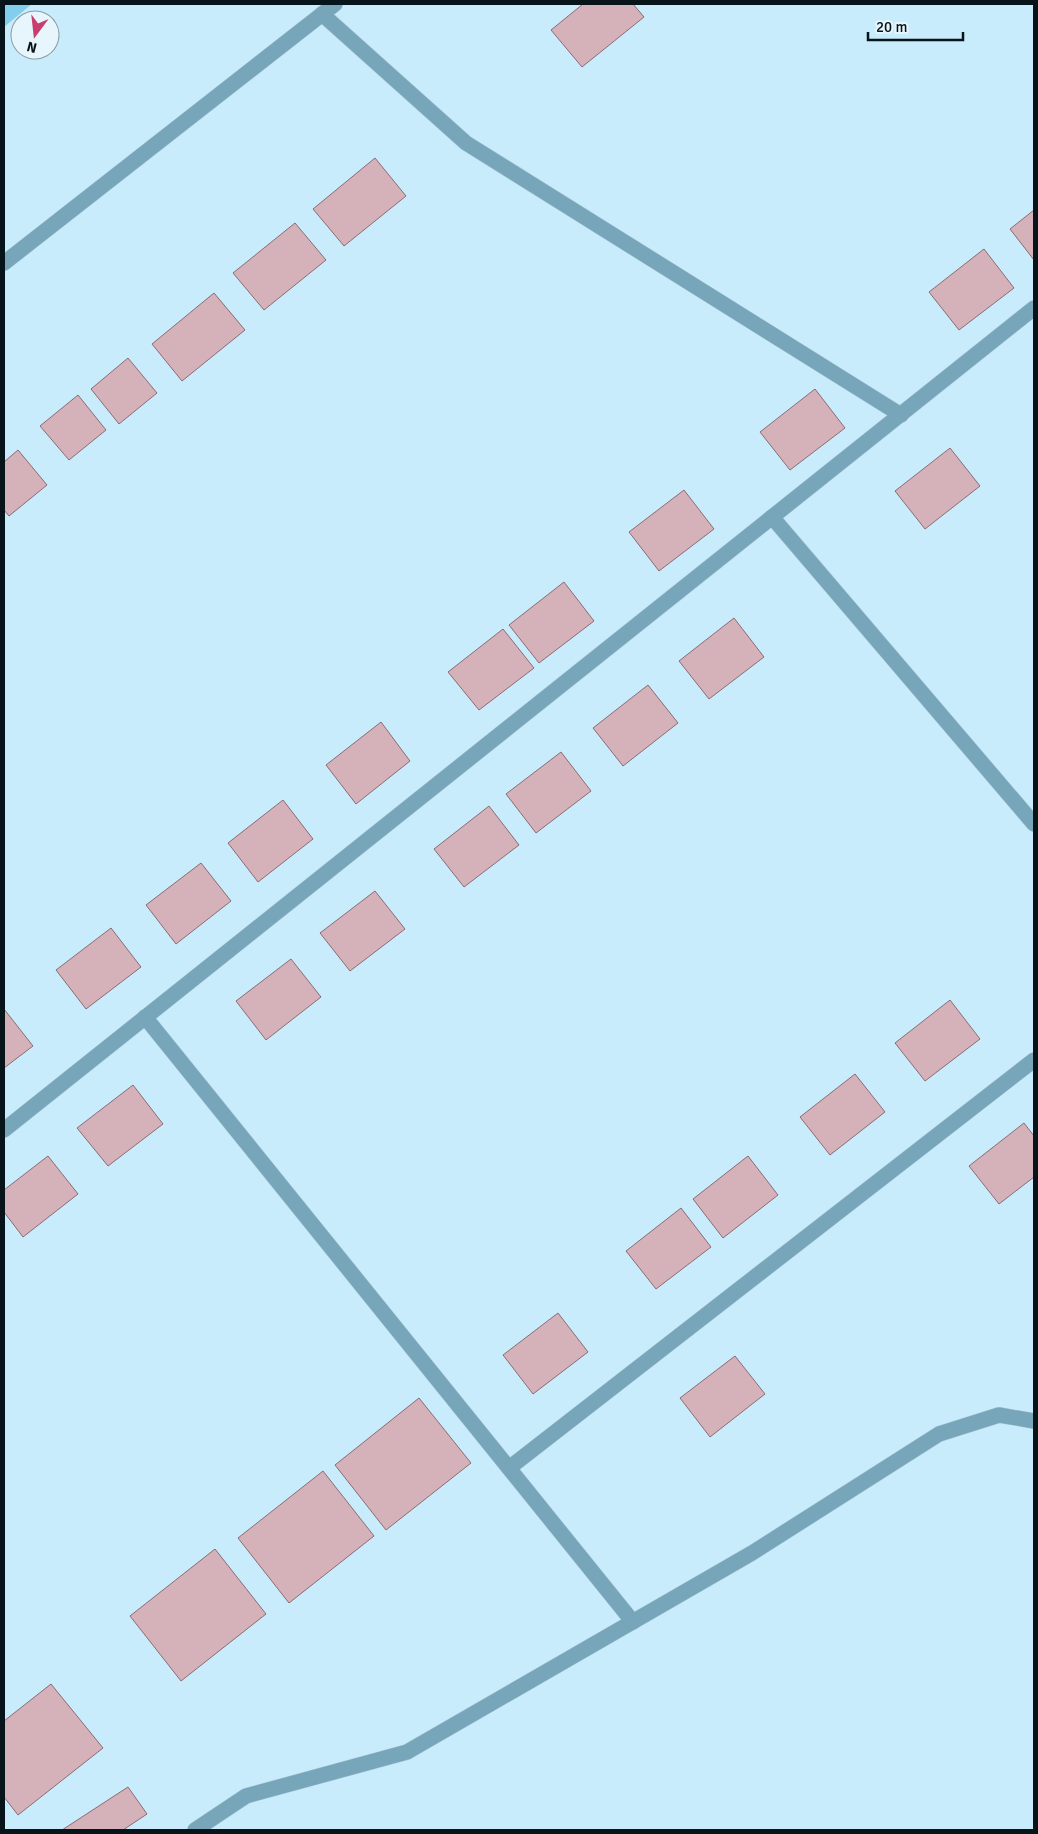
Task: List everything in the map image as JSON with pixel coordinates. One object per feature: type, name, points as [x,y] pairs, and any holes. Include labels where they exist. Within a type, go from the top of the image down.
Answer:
[{"type":"street","points":[[4,263],[335,4]]},
{"type":"street","points":[[322,14],[466,143],[901,415]]},
{"type":"street","points":[[4,1130],[1034,308]]},
{"type":"street","points":[[772,517],[1034,824]]},
{"type":"street","points":[[145,1017],[633,1622]]},
{"type":"street","points":[[508,1468],[1034,1060]]},
{"type":"street","points":[[195,1830],[246,1796],[407,1752],[752,1553],[939,1434],[999,1415],[1034,1421]]},
{"type":"shaded area","points":[[4,4],[32,4],[25,10],[10,10],[10,22],[4,27]]},
{"type":"building","points":[[583,4],[633,4],[644,17],[582,67],[551,30]]},
{"type":"building","points":[[375,158],[406,196],[344,246],[313,209]]},
{"type":"building","points":[[1034,210],[1034,260],[1010,229]]},
{"type":"building","points":[[295,223],[326,260],[264,310],[233,273]]},
{"type":"building","points":[[984,249],[1014,288],[959,330],[929,292]]},
{"type":"building","points":[[214,293],[245,330],[182,381],[152,344]]},
{"type":"building","points":[[128,358],[157,393],[119,424],[91,389]]},
{"type":"building","points":[[815,389],[845,428],[790,470],[760,432]]},
{"type":"building","points":[[78,395],[106,430],[69,460],[40,426]]},
{"type":"building","points":[[950,448],[980,486],[925,529],[895,491]]},
{"type":"building","points":[[18,450],[47,485],[9,516],[4,510],[4,462]]},
{"type":"building","points":[[684,490],[714,529],[659,571],[629,532]]},
{"type":"building","points":[[564,582],[594,621],[539,663],[509,625]]},
{"type":"building","points":[[734,618],[764,657],[709,699],[679,661]]},
{"type":"building","points":[[503,629],[534,668],[479,710],[448,672]]},
{"type":"building","points":[[648,685],[678,723],[623,766],[593,728]]},
{"type":"building","points":[[381,722],[410,761],[356,804],[326,765]]},
{"type":"building","points":[[561,752],[591,791],[536,833],[506,794]]},
{"type":"building","points":[[283,800],[313,839],[258,882],[228,843]]},
{"type":"building","points":[[489,806],[519,845],[464,887],[434,849]]},
{"type":"building","points":[[201,863],[231,901],[176,944],[146,905]]},
{"type":"building","points":[[375,891],[405,929],[350,971],[320,933]]},
{"type":"building","points":[[111,928],[141,967],[86,1009],[56,970]]},
{"type":"building","points":[[291,959],[321,997],[266,1040],[236,1001]]},
{"type":"building","points":[[950,1000],[980,1039],[925,1081],[895,1043]]},
{"type":"building","points":[[4,1009],[33,1046],[4,1068]]},
{"type":"building","points":[[855,1074],[885,1112],[830,1155],[800,1117]]},
{"type":"building","points":[[133,1085],[163,1124],[108,1166],[77,1128]]},
{"type":"building","points":[[1024,1123],[1034,1136],[1034,1177],[999,1204],[969,1166]]},
{"type":"building","points":[[48,1156],[78,1194],[23,1237],[4,1212],[4,1190]]},
{"type":"building","points":[[748,1156],[778,1195],[723,1238],[693,1199]]},
{"type":"building","points":[[681,1208],[711,1247],[656,1289],[626,1251]]},
{"type":"building","points":[[558,1313],[588,1352],[533,1394],[503,1355]]},
{"type":"building","points":[[735,1356],[765,1394],[710,1437],[680,1398]]},
{"type":"building","points":[[419,1398],[471,1463],[386,1530],[335,1465]]},
{"type":"building","points":[[323,1471],[374,1536],[289,1603],[238,1538]]},
{"type":"building","points":[[215,1549],[266,1614],[181,1681],[130,1616]]},
{"type":"building","points":[[51,1684],[103,1748],[18,1815],[4,1797],[4,1721]]},
{"type":"building","points":[[128,1787],[147,1814],[123,1830],[62,1830]]}]
